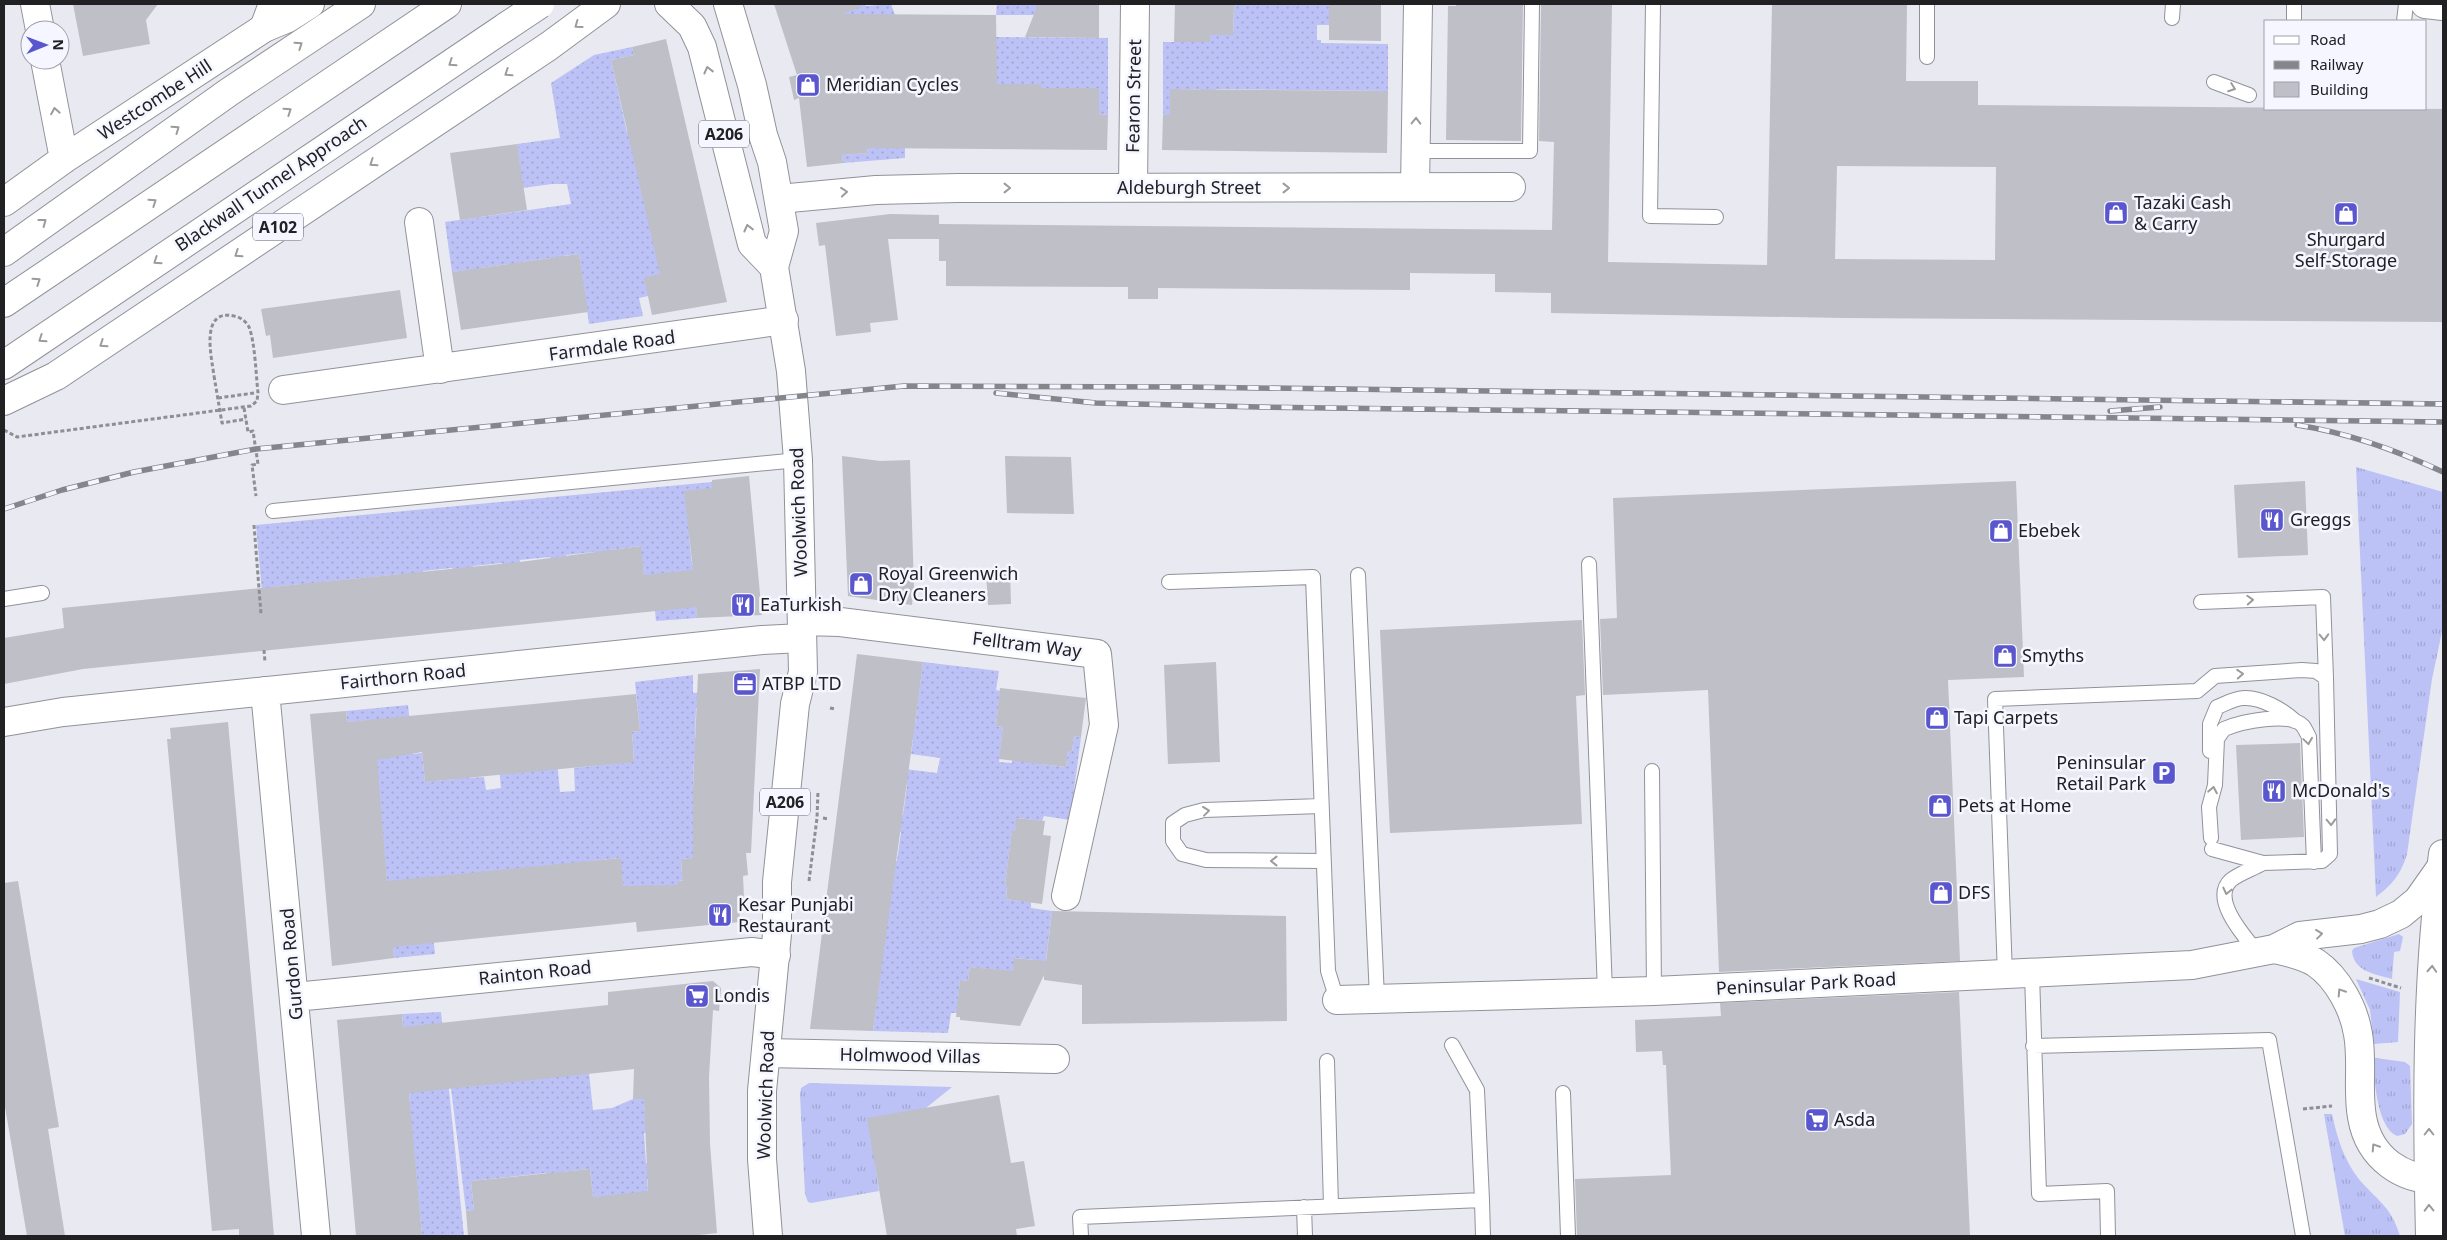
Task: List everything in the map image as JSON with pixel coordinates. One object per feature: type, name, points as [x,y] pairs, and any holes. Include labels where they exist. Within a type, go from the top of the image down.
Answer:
[{"type":"main road","points":[[35,4],[38,20]]},
{"type":"main road","name":"Westcombe Hill","points":[[4,202],[269,16],[288,18],[310,4]]},
{"type":"main road","points":[[4,252],[229,92],[362,4]]},
{"type":"main road","points":[[4,304],[447,4]]},
{"type":"main road","name":"Blackwall Tunnel Approach","points":[[4,365],[540,4]]},
{"type":"main road","name":"A102","points":[[4,401],[56,376],[541,51],[606,4]]},
{"type":"main road","name":"A206","points":[[669,4],[692,26],[702,47],[752,244],[774,267]]},
{"type":"main road","name":"Woolwich Road","points":[[728,4],[772,162],[784,231],[774,267],[784,320],[798,460],[803,672],[795,704],[776,902],[776,955],[766,1053],[761,1135],[768,1236]]},
{"type":"main road","name":"Fearon Street","points":[[1133,188],[1135,4]]},
{"type":"main road","points":[[1415,187],[1418,4]]},
{"type":"main road","points":[[2425,4],[2443,6]]},
{"type":"main road","points":[[48,70],[64,159]]},
{"type":"main road","name":"Aldeburgh Street","points":[[779,199],[876,190],[1512,187]]},
{"type":"main road","points":[[419,222],[440,369]]},
{"type":"main road","name":"Farmdale Road","points":[[283,390],[784,320]]},
{"type":"main road","name":"Felltram Way","points":[[802,630],[833,621],[1097,654],[1104,725],[1066,896]]},
{"type":"main road","name":"Fairthorn Road","points":[[4,722],[266,679],[762,640],[802,630]]},
{"type":"main road","name":"Gurdon Road","points":[[266,679],[316,1236]]},
{"type":"main road","points":[[2430,1236],[2436,1180],[2430,1011],[2433,948],[2442,860]]},
{"type":"main road","name":"Peninsular Park Road","points":[[1337,1000],[1654,991],[2192,966],[2265,950],[2300,936],[2361,930],[2401,914],[2418,900],[2442,860]]},
{"type":"main road","name":"Peninsular Park Road","points":[[2265,950],[2298,954],[2317,964],[2342,992],[2352,1011],[2358,1033],[2362,1116],[2366,1134],[2389,1165],[2406,1175],[2436,1180]]},
{"type":"main road","name":"Rainton Road","points":[[295,997],[752,952],[776,955]]},
{"type":"main road","name":"Holmwood Villas","points":[[766,1053],[1055,1059]]},
{"type":"lane","points":[[1416,151],[1530,151],[1532,4]]},
{"type":"lane","points":[[1653,4],[1650,216],[1716,217]]},
{"type":"lane","points":[[1927,4],[1927,57]]},
{"type":"lane","points":[[2294,4],[2294,20]]},
{"type":"lane","points":[[2404,20],[2406,4]]},
{"type":"lane","points":[[2214,82],[2249,95]]},
{"type":"lane","points":[[274,511],[798,460]]},
{"type":"lane","points":[[1589,564],[1605,992]]},
{"type":"lane","points":[[1358,575],[1378,998]]},
{"type":"lane","points":[[1169,582],[1313,577],[1328,971],[1337,1000]]},
{"type":"lane","points":[[4,599],[42,593]]},
{"type":"lane","points":[[2201,602],[2323,597],[2332,848],[2327,858],[2314,862],[2263,863],[2211,844],[2210,807],[2215,785],[2217,739],[2224,729],[2261,718],[2294,721],[2303,725],[2308,736],[2314,862]]},
{"type":"lane","points":[[2005,975],[1995,699],[2197,691],[2215,676],[2302,670],[2316,671],[2326,678]]},
{"type":"lane","points":[[2215,763],[2210,750],[2210,724],[2217,707],[2245,697],[2284,711],[2294,721]]},
{"type":"lane","points":[[1652,771],[1654,991]]},
{"type":"lane","points":[[1321,806],[1204,810],[1185,815],[1173,823],[1173,841],[1182,854],[1206,860],[1323,860]]},
{"type":"lane","points":[[2263,863],[2231,880],[2226,888],[2225,898],[2229,913],[2265,950]]},
{"type":"lane","points":[[2032,974],[2039,1194],[2107,1191],[2108,1236]]},
{"type":"lane","points":[[2034,1046],[2269,1040],[2303,1236]]},
{"type":"lane","points":[[1452,1045],[1477,1090],[1483,1236]]},
{"type":"lane","points":[[1327,1061],[1331,1206]]},
{"type":"lane","points":[[1563,1093],[1568,1236]]},
{"type":"lane","points":[[1082,1236],[1080,1216],[1482,1200]]},
{"type":"lane","points":[[1304,1207],[1305,1236]]},
{"type":"path","points":[[4,430],[17,437],[244,408],[251,406],[257,400],[258,392],[248,326],[241,318],[231,315],[220,317],[212,324],[208,338],[214,376],[218,398],[222,423],[246,419]]},
{"type":"path","points":[[218,398],[283,390]]},
{"type":"path","points":[[244,408],[248,432],[253,431],[258,464],[252,465],[257,502]]},
{"type":"path","points":[[254,524],[261,614]]},
{"type":"path","points":[[264,650],[266,679]]},
{"type":"path","points":[[830,708],[835,709]]},
{"type":"path","points":[[823,818],[829,819]]},
{"type":"path","points":[[2362,975],[2407,989]]},
{"type":"path","points":[[2282,1111],[2340,1106]]},
{"type":"green space","points":[[840,4],[865,4],[866,6],[891,4],[895,15],[996,37],[1108,38],[1108,115],[1099,114],[1099,88],[1063,88],[1054,114],[1054,88],[1041,88],[1041,84],[1026,84],[1025,114],[905,148],[905,158],[843,163],[842,155],[868,153],[848,29]]},
{"type":"green space","points":[[997,4],[1041,4],[1041,15],[996,15]]},
{"type":"green space","points":[[1210,4],[1329,4],[1329,10],[1342,11],[1342,25],[1317,25],[1317,40],[1321,40],[1321,43],[1388,44],[1388,91],[1216,89],[1200,116],[1200,89],[1171,89],[1170,115],[1163,115],[1163,42],[1209,42],[1210,35],[1233,35],[1234,5]]},
{"type":"green space","points":[[632,47],[634,55],[611,60],[627,132],[651,127],[680,257],[648,296],[639,298],[643,316],[589,324],[579,254],[563,256],[566,278],[550,258],[522,262],[525,284],[512,285],[508,264],[480,268],[471,291],[468,270],[452,272],[445,222],[571,204],[567,184],[515,189],[520,166],[517,144],[560,138],[551,83],[594,55]]},
{"type":"green space","points":[[2356,467],[2443,492],[2443,627],[2432,679],[2407,854],[2396,878],[2376,897]]},
{"type":"green space","points":[[712,482],[717,533],[689,536],[692,565],[720,563],[696,605],[697,618],[656,621],[655,611],[644,575],[640,546],[611,550],[613,578],[594,552],[566,555],[568,583],[553,584],[550,557],[520,560],[523,587],[502,563],[473,566],[475,592],[452,568],[423,571],[426,597],[405,599],[402,574],[323,582],[305,609],[302,584],[272,587],[274,613],[264,614],[256,525]]},
{"type":"green space","points":[[923,662],[999,671],[996,690],[1000,691],[996,726],[1003,727],[999,762],[1012,763],[1015,743],[1044,732],[1041,764],[1066,767],[1068,751],[1072,751],[1074,736],[1081,737],[1070,820],[1044,816],[1042,821],[1017,818],[1015,831],[1012,831],[1005,885],[1007,886],[1006,899],[1031,902],[1031,908],[1052,911],[1044,975],[1034,960],[1015,958],[1011,985],[998,970],[970,967],[968,981],[960,980],[957,1013],[951,1013],[948,1033],[873,1031],[881,968],[868,857],[897,861],[901,832],[873,828],[875,811],[903,815],[907,785],[881,766],[937,773],[940,758],[911,754],[913,740],[886,720],[915,724]]},
{"type":"green space","points":[[693,675],[693,693],[722,690],[721,709],[696,708],[695,738],[718,760],[694,759],[693,789],[717,790],[714,856],[681,859],[682,873],[712,878],[678,881],[679,896],[623,887],[620,858],[592,861],[430,905],[435,954],[394,958],[372,720],[347,722],[346,711],[408,705],[413,754],[422,753],[425,782],[455,779],[452,750],[466,749],[469,778],[484,777],[486,790],[501,788],[497,746],[555,740],[560,792],[575,791],[574,768],[634,761],[632,732],[640,731],[635,682]]},
{"type":"green space","points":[[2399,934],[2403,937],[2400,951],[2394,952],[2392,979],[2366,971],[2357,964],[2352,951],[2354,948]]},
{"type":"green space","points":[[2356,979],[2400,992],[2398,1042],[2374,1044],[2370,1010]]},
{"type":"green space","points":[[441,1012],[464,1236],[422,1236],[411,1122],[376,1107],[410,1104],[402,1014]]},
{"type":"green space","points":[[2373,1059],[2405,1062],[2410,1066],[2412,1124],[2405,1134],[2397,1136],[2390,1131],[2381,1113],[2374,1078]]},
{"type":"green space","points":[[589,1073],[593,1110],[612,1108],[633,1099],[644,1099],[645,1114],[673,1115],[673,1132],[644,1133],[646,1163],[675,1162],[676,1177],[647,1179],[648,1194],[593,1197],[590,1169],[561,1172],[549,1202],[546,1173],[471,1181],[474,1210],[466,1211],[451,1088]]},
{"type":"green space","points":[[809,1083],[952,1087],[926,1108],[869,1120],[879,1191],[811,1203],[808,1202],[805,1194],[800,1095],[801,1088]]},
{"type":"green space","points":[[2324,1114],[2332,1114],[2338,1139],[2348,1163],[2358,1178],[2388,1210],[2400,1236],[2345,1236]]},
{"type":"building","points":[[73,4],[158,4],[146,20],[150,44],[83,56]]},
{"type":"building","points":[[774,4],[861,4],[861,7],[842,14],[996,15],[997,84],[1041,84],[1041,88],[1099,88],[1099,114],[1108,115],[1107,150],[867,148],[868,153],[842,155],[843,163],[807,167],[799,98],[794,100],[789,77],[797,75]]},
{"type":"building","points":[[1038,4],[1099,4],[1099,38],[1025,37]]},
{"type":"building","points":[[1175,4],[1234,5],[1233,35],[1210,35],[1210,42],[1174,42]]},
{"type":"building","points":[[1329,4],[1381,4],[1381,41],[1329,40]]},
{"type":"building","points":[[1456,4],[1523,4],[1521,141],[1446,140],[1448,6],[1456,6]]},
{"type":"building","points":[[1541,4],[1612,4],[1608,262],[1767,265],[1772,4],[1907,4],[1906,81],[1978,81],[1978,105],[2264,107],[2264,110],[2443,109],[2443,322],[1845,318],[1551,313],[1551,293],[1495,292],[1495,274],[1410,273],[1410,290],[1158,288],[1158,299],[1128,299],[1128,287],[946,286],[946,261],[939,261],[939,239],[888,239],[898,320],[870,323],[871,332],[836,336],[825,245],[819,246],[816,223],[890,214],[939,215],[939,224],[1552,230],[1554,142],[1539,141]],"holes":[[[1837,166],[1996,167],[1995,260],[1835,259]]]},
{"type":"building","points":[[666,39],[727,302],[652,315],[644,278],[660,274],[611,60],[634,55],[632,47]]},
{"type":"building","points":[[1170,89],[1388,91],[1387,153],[1162,150],[1163,115],[1170,115]]},
{"type":"building","points":[[517,144],[527,210],[460,220],[450,153]]},
{"type":"building","points":[[579,254],[588,312],[461,330],[452,272]]},
{"type":"building","points":[[400,290],[407,338],[273,358],[270,335],[266,336],[261,309]]},
{"type":"building","points":[[842,456],[880,461],[910,460],[914,588],[912,605],[848,596]]},
{"type":"building","points":[[1005,456],[1071,457],[1074,514],[1007,513]]},
{"type":"building","points":[[749,476],[762,615],[697,618],[696,607],[83,669],[4,684],[4,638],[64,628],[62,608],[520,562],[641,546],[644,575],[693,570],[684,491],[712,488],[712,480]]},
{"type":"building","points":[[2016,481],[2024,677],[1948,680],[1960,961],[1719,972],[1708,690],[1603,695],[1600,619],[1617,618],[1613,498]]},
{"type":"building","points":[[2305,481],[2308,555],[2238,558],[2234,485]]},
{"type":"building","points":[[1010,570],[1011,604],[988,605],[986,571]]},
{"type":"building","points":[[1582,620],[1585,695],[1576,696],[1582,824],[1390,833],[1380,630]]},
{"type":"building","points":[[857,654],[923,662],[919,694],[873,1031],[810,1029]]},
{"type":"building","points":[[1216,662],[1220,762],[1168,764],[1164,665]]},
{"type":"building","points":[[760,669],[751,853],[746,853],[748,875],[743,876],[744,898],[739,899],[740,922],[637,932],[636,922],[393,947],[394,958],[332,966],[310,714],[346,711],[347,722],[636,694],[640,731],[632,732],[634,762],[425,782],[422,752],[377,760],[387,881],[621,858],[623,886],[678,885],[678,881],[683,881],[681,859],[693,858],[693,789],[698,674]]},
{"type":"building","points":[[1000,688],[1086,698],[1081,737],[1074,736],[1072,751],[1068,751],[1066,767],[999,759],[1003,727],[996,726]]},
{"type":"building","points":[[228,722],[274,1236],[239,1236],[239,1229],[212,1231],[167,739],[171,739],[170,728]]},
{"type":"building","points":[[2300,743],[2304,837],[2241,840],[2236,745]]},
{"type":"building","points":[[1016,818],[1045,821],[1043,835],[1051,836],[1042,904],[1006,899],[1007,886],[1005,885],[1012,830],[1015,831]]},
{"type":"building","points":[[18,881],[59,1127],[48,1129],[65,1236],[27,1236],[4,1101],[4,883]]},
{"type":"building","points":[[1052,911],[1286,916],[1287,1021],[1082,1024],[1082,985],[1044,980],[1044,975],[1020,1026],[960,1020],[960,1017],[956,1017],[960,980],[968,981],[970,967],[1013,971],[1014,958],[1046,961]]},
{"type":"building","points":[[713,981],[721,988],[719,1011],[713,1010],[709,1077],[710,1144],[717,1233],[690,1236],[468,1236],[466,1211],[474,1210],[471,1181],[590,1169],[593,1197],[648,1191],[644,1099],[633,1099],[634,1069],[409,1093],[422,1236],[356,1236],[337,1020],[402,1014],[403,1027],[608,1005],[608,992]]},
{"type":"building","name":"Asda","points":[[1959,992],[1970,1236],[1577,1236],[1575,1179],[1671,1175],[1666,1065],[1663,1065],[1662,1051],[1636,1052],[1635,1020],[1721,1016],[1720,1003]]},
{"type":"building","points":[[999,1095],[1011,1163],[1024,1161],[1035,1226],[1016,1229],[1017,1236],[887,1236],[867,1118]]},
{"type":"railway","points":[[4,509],[62,490],[134,472],[256,449],[904,386],[1187,387],[2443,404]]},
{"type":"railway","points":[[996,393],[1096,403],[1259,407],[2443,422]]},
{"type":"railway","points":[[2110,411],[2160,407]]},
{"type":"railway","points":[[2297,425],[2316,428],[2372,443],[2443,472]]},
{"type":"place","name":"Meridian Cycles","points":[[808,85]]},
{"type":"place","name":"Tazaki Cash & Carry","points":[[2116,213]]},
{"type":"place","name":"Shurgard Self-Storage","points":[[2346,214]]},
{"type":"place","name":"Greggs","points":[[2272,520]]},
{"type":"place","name":"Ebebek","points":[[2001,531]]},
{"type":"place","name":"Royal Greenwich Dry Cleaners","points":[[861,584]]},
{"type":"place","name":"EaTurkish","points":[[743,605]]},
{"type":"place","name":"Smyths","points":[[2005,656]]},
{"type":"place","name":"ATBP LTD","points":[[745,684]]},
{"type":"place","name":"Tapi Carpets","points":[[1937,718]]},
{"type":"place","name":"Peninsular Retail Park","points":[[2164,773]]},
{"type":"place","name":"McDonald's","points":[[2274,791]]},
{"type":"place","name":"Pets at Home","points":[[1940,806]]},
{"type":"place","name":"DFS","points":[[1941,893]]},
{"type":"place","name":"Kesar Punjabi Restaurant","points":[[720,915]]},
{"type":"place","name":"Londis","points":[[697,996]]},
{"type":"place","name":"Asda","points":[[1817,1120]]}]
